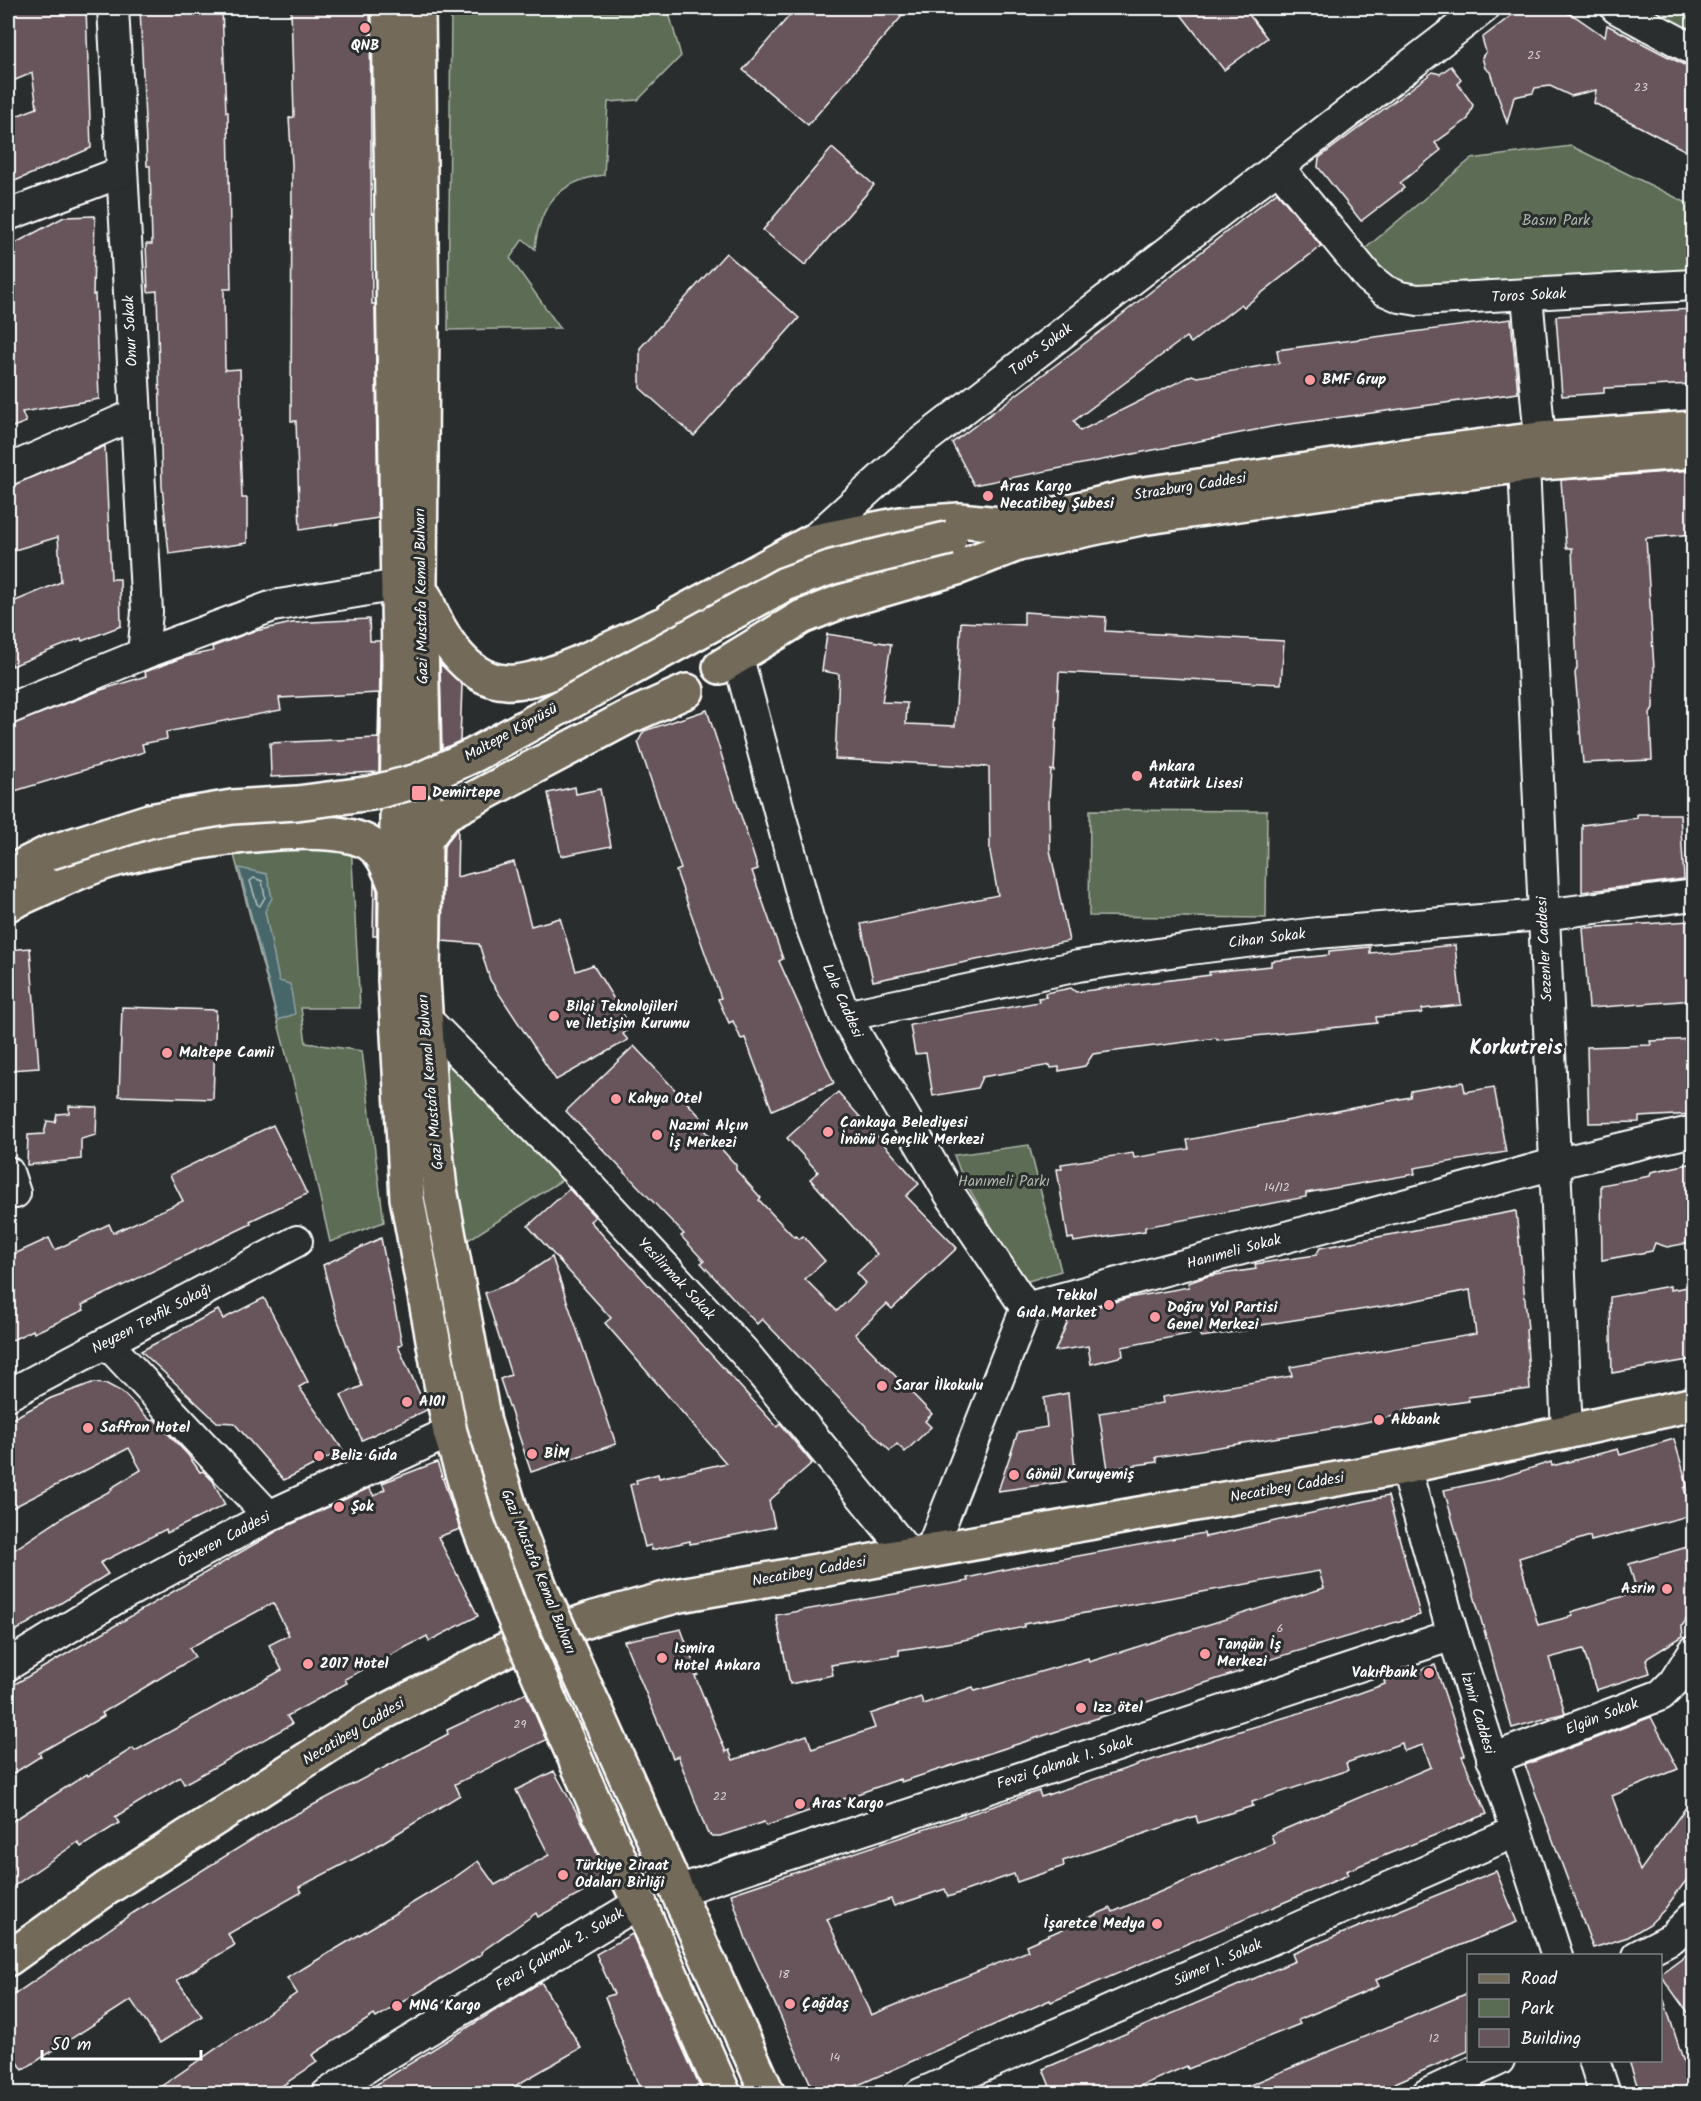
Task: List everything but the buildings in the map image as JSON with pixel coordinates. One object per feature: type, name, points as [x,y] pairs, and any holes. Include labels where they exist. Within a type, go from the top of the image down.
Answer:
[{"type":"main road","name":"Gazi Mustafa Kemal Bulvarı","points":[[389,8],[409,585],[425,840],[423,979],[440,1189],[465,1331],[484,1422],[511,1511],[542,1592],[768,2094]]},
{"type":"main road","name":"Gazi Mustafa Kemal Bulvarı","points":[[418,8],[422,321],[394,882],[395,980],[407,1198],[450,1432],[477,1522],[509,1606],[561,1727],[641,1902],[724,2094]]},
{"type":"main road","name":"Strazburg Caddesi","points":[[729,662],[811,613],[840,602],[957,568],[1014,534],[1137,495],[1532,452],[1694,428]]},
{"type":"main road","name":"Strazburg Caddesi","points":[[1532,452],[1694,451]]},
{"type":"main road","name":"Strazburg Caddesi","points":[[409,585],[462,659],[482,674],[506,682],[523,681],[555,671],[666,621],[811,542],[901,524],[959,520],[1014,534]]},
{"type":"main road","name":"Maltepe Köprüsü","points":[[52,861],[233,828],[375,814],[425,801],[486,772],[794,600],[836,584],[952,547],[1014,534]]},
{"type":"main road","points":[[425,840],[445,814],[626,718],[707,684],[729,662],[723,655],[722,643],[712,627],[697,617],[666,621],[649,644],[650,667],[664,685],[687,691]]},
{"type":"main road","points":[[8,904],[116,859],[224,839],[311,833],[343,834],[369,843],[384,857],[394,882]]},
{"type":"main road","points":[[8,873],[52,861]]},
{"type":"main road","points":[[8,898],[52,861]]},
{"type":"main road","name":"Necatibey Caddesi","points":[[8,1959],[107,1887],[366,1722],[505,1650],[594,1618],[652,1601],[1405,1467],[1567,1432],[1693,1410]]},
{"type":"street","name":"Onur Sokak","points":[[113,8],[147,612],[143,654]]},
{"type":"street","name":"Toros Sokak","points":[[811,542],[920,443],[1484,8]]},
{"type":"street","points":[[1616,8],[1694,50]]},
{"type":"street","name":"Toros Sokak","points":[[1279,168],[1352,260],[1384,290],[1400,297],[1418,300],[1527,296],[1694,285]]},
{"type":"street","points":[[8,215],[122,172]]},
{"type":"street","name":"Sezenler Caddesi","points":[[1527,296],[1543,915],[1567,1432]]},
{"type":"street","points":[[8,470],[136,414]]},
{"type":"street","points":[[8,709],[143,654],[273,606],[409,585]]},
{"type":"street","name":"Lale Caddesi","points":[[729,662],[808,918],[845,1016],[950,1193],[1026,1308]]},
{"type":"street","name":"Cihan Sokak","points":[[845,1016],[1078,966],[1190,949],[1317,933],[1543,915],[1694,895]]},
{"type":"street","name":"Yesilirmak Sokak","points":[[426,1019],[576,1170],[744,1352],[920,1552]]},
{"type":"street","name":"Hanımeli Sokak","points":[[1026,1308],[1554,1164],[1694,1131]]},
{"type":"street","name":"Neyzen Tevfik Sokağı","points":[[8,1395],[297,1241]]},
{"type":"street","points":[[920,1552],[1026,1308]]},
{"type":"street","points":[[107,1343],[269,1516]]},
{"type":"street","name":"Özveren Caddesi","points":[[8,1665],[115,1599],[269,1516],[450,1432]]},
{"type":"street","name":"İzmir Caddesi","points":[[1405,1467],[1453,1635],[1556,1954]]},
{"type":"street","name":"Fevzi Çakmak 1. Sokak","points":[[677,1891],[1453,1635]]},
{"type":"street","name":"Elgün Sokak","points":[[1492,1759],[1661,1695],[1674,1682],[1694,1651]]},
{"type":"street","name":"Sümer 1. Sokak","points":[[920,2094],[1515,1832]]},
{"type":"street","name":"Fevzi Çakmak 2. Sokak","points":[[327,2094],[370,2065],[641,1902]]},
{"type":"street","points":[[1641,1954],[1672,1938],[1694,1916]]},
{"type":"street","points":[[1427,2094],[1497,2062]]},
{"type":"street","points":[[1594,2062],[1605,2094]]},
{"type":"green space","points":[[1616,8],[1693,8],[1693,50]]},
{"type":"green space","points":[[451,9],[669,13],[681,56],[638,100],[608,102],[604,175],[588,178],[563,189],[554,198],[541,220],[535,249],[523,239],[510,258],[560,328],[448,330]]},
{"type":"green space","name":"Basın Park","points":[[1571,146],[1693,206],[1694,285],[1418,300],[1352,260],[1471,159]]},
{"type":"green space","points":[[1090,810],[1267,811],[1266,918],[1089,916]]},
{"type":"green space","points":[[351,843],[360,1008],[301,1008],[306,1043],[362,1051],[384,1222],[330,1242],[295,1088],[234,855]]},
{"type":"green space","points":[[426,1019],[576,1171],[451,1251]]},
{"type":"green space","name":"Hanımeli Parkı","points":[[1029,1145],[1061,1271],[1025,1282],[963,1179],[954,1155]]},
{"type":"water","points":[[239,868],[267,874],[272,898],[265,911],[279,981],[290,984],[295,1014],[278,1020]]},
{"type":"place","name":"QNB","points":[[365,28]]},
{"type":"place","name":"BMF Grup","points":[[1310,380]]},
{"type":"place","name":"Aras Kargo Necatibey Şubesi","points":[[988,496]]},
{"type":"place","name":"Ankara Atatürk Lisesi","points":[[1137,776]]},
{"type":"place","name":"Demirtepe","points":[[419,793]]},
{"type":"place","name":"Bilgi Teknolojileri ve İletişim Kurumu","points":[[554,1016]]},
{"type":"place","name":"Maltepe Camii","points":[[167,1053]]},
{"type":"place","name":"Kahya Otel","points":[[616,1099]]},
{"type":"place","name":"Çankaya Belediyesi İnönü Gençlik Merkezi","points":[[828,1132]]},
{"type":"place","name":"Nazmi Alçın İş Merkezi","points":[[657,1135]]},
{"type":"place","name":"Tekkol Gıda Market","points":[[1109,1305]]},
{"type":"place","name":"Doğru Yol Partisi Genel Merkezi","points":[[1155,1317]]},
{"type":"place","name":"Sarar İlkokulu","points":[[882,1386]]},
{"type":"place","name":"A101","points":[[407,1402]]},
{"type":"place","name":"Akbank","points":[[1379,1420]]},
{"type":"place","name":"Saffron Hotel","points":[[88,1428]]},
{"type":"place","name":"BİM","points":[[532,1454]]},
{"type":"place","name":"Beliz Gıda","points":[[319,1456]]},
{"type":"place","name":"Gönül Kuruyemiş","points":[[1014,1475]]},
{"type":"place","name":"Şok","points":[[339,1507]]},
{"type":"place","name":"Asrin","points":[[1667,1589]]},
{"type":"place","name":"Tangün İş Merkezi","points":[[1205,1654]]},
{"type":"place","name":"Ismira Hotel Ankara","points":[[662,1658]]},
{"type":"place","name":"2017 Hotel","points":[[308,1664]]},
{"type":"place","name":"Vakıfbank","points":[[1429,1673]]},
{"type":"place","name":"Izz ötel","points":[[1081,1708]]},
{"type":"place","name":"Aras Kargo","points":[[800,1804]]},
{"type":"place","name":"Türkiye Ziraat Odaları Birliği","points":[[563,1875]]},
{"type":"place","name":"İşaretce Medya","points":[[1157,1924]]},
{"type":"place","name":"Çağdaş","points":[[790,2004]]},
{"type":"place","name":"MNG Kargo","points":[[397,2006]]},
{"type":"district","name":"Korkutreis","points":[[1516,1048]]}]
